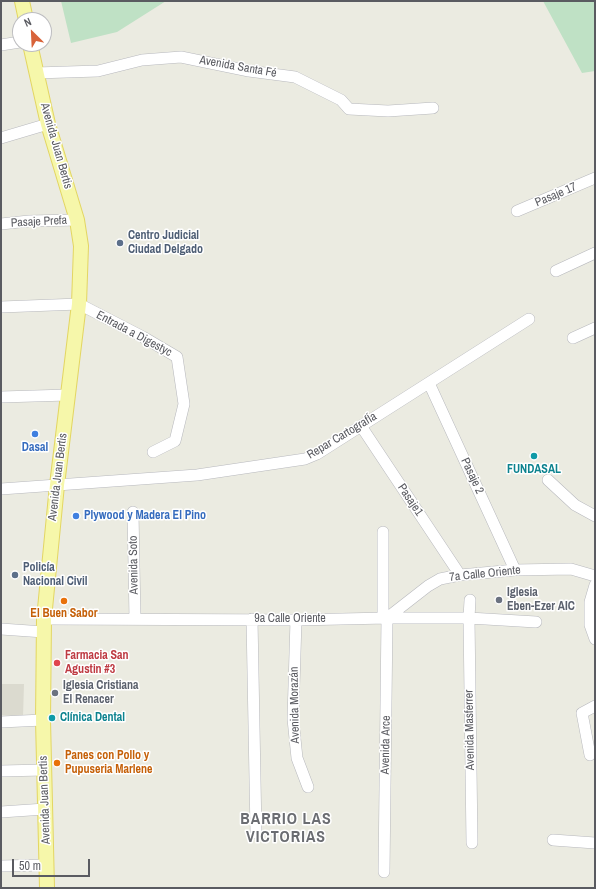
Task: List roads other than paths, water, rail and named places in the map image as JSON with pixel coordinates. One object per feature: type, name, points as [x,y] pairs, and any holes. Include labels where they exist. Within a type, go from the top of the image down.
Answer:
[{"type":"main road","points":[[22,1],[24,12]]},
{"type":"main road","name":"Avenida Juan Bertis","points":[[32,52],[48,124],[77,220],[81,246],[79,304],[57,485],[44,626],[43,720],[47,888]]},
{"type":"street","points":[[1,44],[12,43]]},
{"type":"street","name":"Avenida Santa Fé","points":[[36,73],[98,71],[142,60],[181,57],[248,71],[295,77],[341,100],[349,109],[388,111],[433,108]]},
{"type":"street","points":[[1,138],[48,124]]},
{"type":"street","name":"Pasaje 17","points":[[517,211],[595,178]]},
{"type":"street","name":"Pasaje Prefa","points":[[1,224],[29,221],[77,220]]},
{"type":"street","points":[[556,271],[595,253]]},
{"type":"street","points":[[1,307],[79,304]]},
{"type":"street","name":"Entrada a Digestyc","points":[[79,304],[143,337],[177,357],[184,404],[175,441],[153,452]]},
{"type":"street","name":"Repar CartografÍa","points":[[1,488],[197,475],[306,459],[317,454],[529,319]]},
{"type":"street","points":[[573,338],[595,328]]},
{"type":"street","name":"Pasaje 2","points":[[429,383],[515,570]]},
{"type":"street","points":[[1,397],[68,395]]},
{"type":"street","name":"Pasaje1","points":[[361,426],[460,575]]},
{"type":"street","points":[[548,480],[575,505],[595,516]]},
{"type":"street","name":"Avenida Soto","points":[[133,512],[135,619]]},
{"type":"street","name":"Avenida Arce","points":[[383,532],[385,618],[384,872]]},
{"type":"street","name":"7a Calle Oriente","points":[[385,618],[428,586],[440,579],[460,575],[515,570],[571,569],[595,576]]},
{"type":"street","points":[[595,585],[590,602],[590,625],[595,639]]},
{"type":"street","name":"Avenida Masferrer","points":[[470,600],[472,843]]},
{"type":"street","name":"9a Calle Oriente","points":[[1,630],[135,619],[296,620],[469,618],[536,622]]},
{"type":"street","points":[[252,620],[256,833]]},
{"type":"street","name":"Avenida Morazán","points":[[296,620],[293,719],[297,758],[308,787]]},
{"type":"street","points":[[590,755],[582,713],[595,706]]},
{"type":"street","points":[[1,722],[43,720]]},
{"type":"street","points":[[1,771],[44,770]]},
{"type":"street","points":[[1,812],[45,809]]},
{"type":"street","points":[[553,840],[595,843]]},
{"type":"street","points":[[1,866],[47,865]]},
{"type":"place","name":"Centro Judicial Ciudad Delgado","points":[[120,243]]},
{"type":"place","name":"Dasal","points":[[35,434]]},
{"type":"place","name":"FUNDASAL","points":[[534,456]]},
{"type":"place","name":"Plywood y Madera El Pino","points":[[76,516]]},
{"type":"place","name":"Policía Nacional Civil","points":[[15,575]]},
{"type":"place","name":"Iglesia Eben-Ezer AIC","points":[[499,600]]},
{"type":"place","name":"El Buen Sabor","points":[[64,601]]},
{"type":"place","name":"Farmacia San Agustin #3","points":[[57,663]]},
{"type":"place","name":"Iglesia Cristiana El Renacer","points":[[55,693]]},
{"type":"place","name":"Clínica Dental","points":[[52,718]]},
{"type":"place","name":"Panes con Pollo y Pupuseria Marlene","points":[[57,763]]},
{"type":"district","name":"BARRIO LAS VICTORIAS","points":[[286,829]]}]
